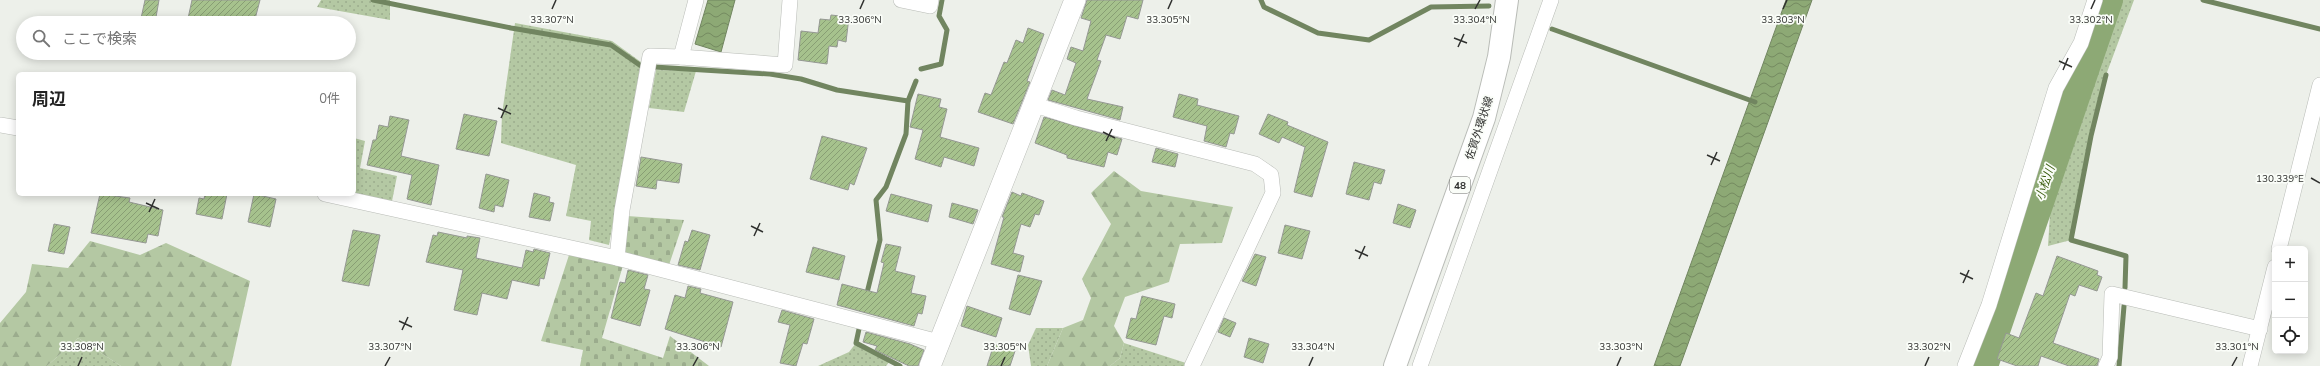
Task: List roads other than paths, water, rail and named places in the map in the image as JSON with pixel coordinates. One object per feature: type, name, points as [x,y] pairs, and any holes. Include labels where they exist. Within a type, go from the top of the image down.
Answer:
[{"type":"main road","name":"佐賀外環状線","points":[[1395,366],[1484,118],[1499,57],[1507,0]]},
{"type":"street","points":[[681,57],[696,0]]},
{"type":"street","points":[[617,258],[622,210],[650,56],[785,65],[790,0]]},
{"type":"street","points":[[901,0],[930,6],[931,0]]},
{"type":"street","points":[[930,366],[1032,104],[1075,0]]},
{"type":"street","points":[[1420,366],[1551,0]]},
{"type":"street","points":[[1966,366],[1989,305],[2056,88],[2081,43],[2095,0]]},
{"type":"street","points":[[2280,246],[2320,85]]},
{"type":"street","points":[[1032,104],[1076,118],[1255,164],[1271,175],[1273,193],[1192,366]]},
{"type":"street","points":[[0,125],[16,128]]},
{"type":"street","points":[[335,196],[617,258],[939,342]]},
{"type":"street","points":[[2250,366],[2272,279]]},
{"type":"street","points":[[2106,366],[2110,357],[2112,294],[2260,329]]},
{"type":"water","points":[[708,0],[735,0],[721,52],[695,44]]},
{"type":"water","points":[[1786,0],[1812,0],[1680,366],[1654,366]]},
{"type":"waterway","points":[[373,0],[511,28],[611,45],[641,66]]},
{"type":"waterway","points":[[921,69],[941,64],[947,30],[939,16],[942,0]]},
{"type":"waterway","points":[[1261,0],[1264,7],[1318,33],[1369,40],[1431,7],[1489,6]]},
{"type":"waterway","name":"小松川","points":[[1983,366],[2108,0]]},
{"type":"waterway","points":[[2203,0],[2320,29]]},
{"type":"waterway","points":[[1552,29],[1755,102]]},
{"type":"waterway","points":[[654,67],[770,74],[801,79],[837,90],[908,101],[916,81]]},
{"type":"waterway","points":[[2106,75],[2091,136],[2071,240],[2126,256],[2125,288]]},
{"type":"waterway","points":[[866,297],[880,240],[876,200],[886,187],[906,134],[908,101]]},
{"type":"waterway","points":[[2119,366],[2124,306]]},
{"type":"waterway","points":[[859,329],[856,343],[900,366]]}]
